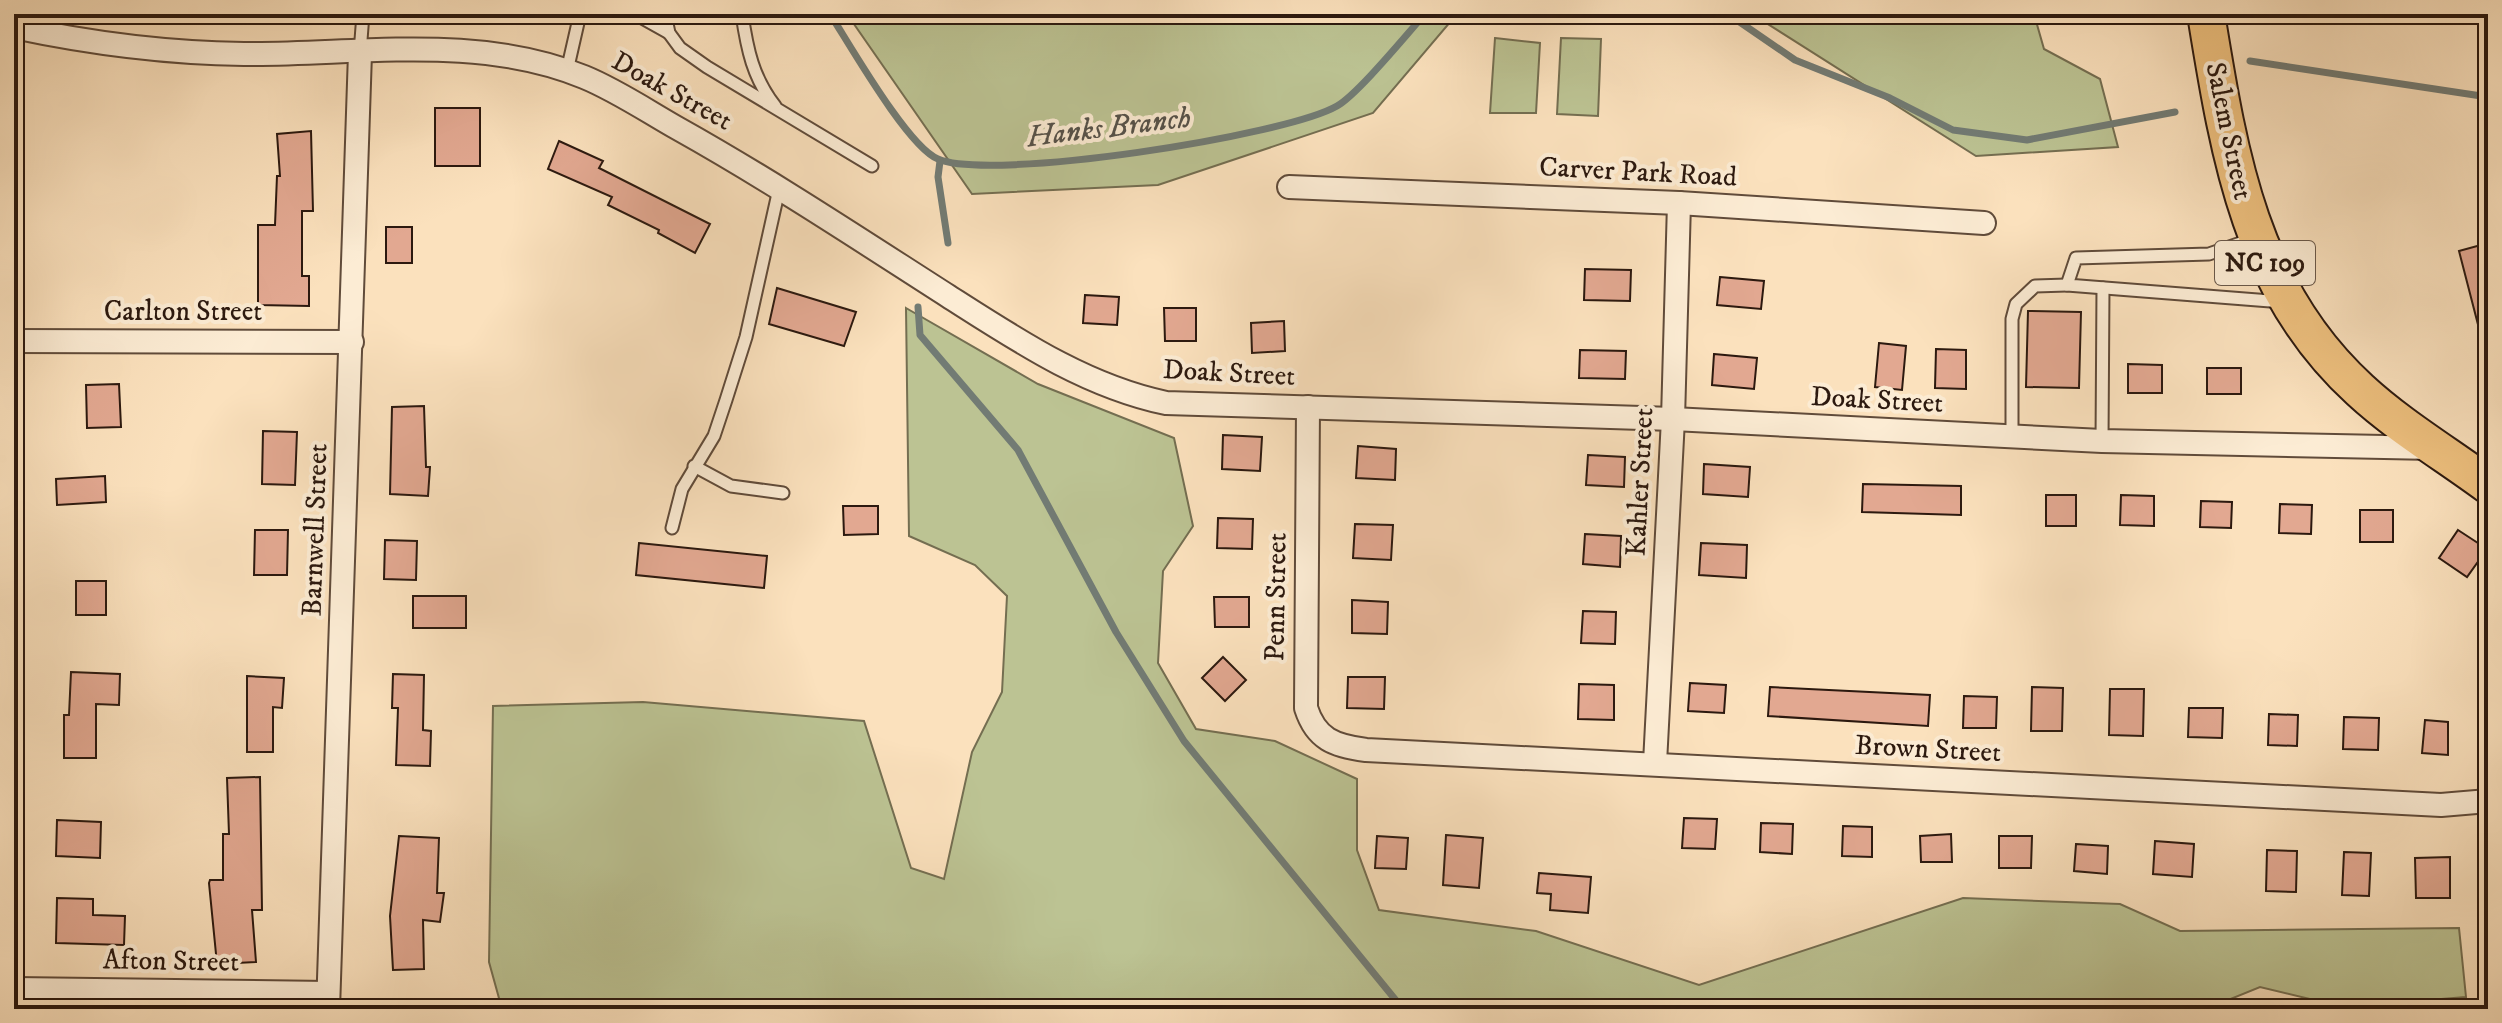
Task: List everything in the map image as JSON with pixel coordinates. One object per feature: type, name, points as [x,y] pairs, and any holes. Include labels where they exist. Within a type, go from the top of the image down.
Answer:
[{"type":"main road","name":"Salem Street","points":[[2206,14],[2238,184],[2256,238],[2288,302],[2334,364],[2359,390],[2488,485]]},
{"type":"street","name":"Doak Street","points":[[14,27],[167,50],[360,53],[489,51],[534,59],[619,95],[779,189],[1013,338],[1102,384],[1166,403],[1673,419],[2102,441],[2438,448]]},
{"type":"street","name":"Barnwell Street","points":[[328,1001],[360,53]]},
{"type":"street","name":"Carver Park Road","points":[[1289,187],[1679,203],[1984,223]]},
{"type":"street","name":"Kahler Street","points":[[1655,763],[1673,419],[1679,203]]},
{"type":"street","name":"Carlton Street","points":[[14,341],[352,342]]},
{"type":"street","name":"Penn Street","points":[[1308,407],[1306,708],[1318,734],[1331,743],[1366,750]]},
{"type":"street","name":"Brown Street","points":[[1366,750],[2441,805],[2488,801]]},
{"type":"street","name":"Afton Street","points":[[14,989],[328,1001]]},
{"type":"lane","points":[[360,53],[363,14]]},
{"type":"lane","points":[[567,71],[580,14]]},
{"type":"lane","points":[[635,14],[669,33]]},
{"type":"lane","points":[[665,14],[669,33],[680,48],[872,166]]},
{"type":"lane","points":[[742,14],[751,65],[761,87],[779,111]]},
{"type":"lane","points":[[672,528],[682,489],[714,436],[746,337],[779,189]]},
{"type":"lane","points":[[2067,285],[2076,258],[2209,254],[2256,238]]},
{"type":"lane","points":[[2012,436],[2012,319],[2016,304],[2035,286],[2067,285],[2288,302]]},
{"type":"lane","points":[[2102,441],[2106,288]]},
{"type":"lane","points":[[694,466],[731,486],[783,493]]},
{"type":"green space","points":[[847,14],[1457,14],[1373,113],[1158,185],[972,194]]},
{"type":"green space","points":[[1752,14],[2034,14],[2044,49],[2100,79],[2118,147],[1976,156]]},
{"type":"green space","points":[[1495,38],[1540,43],[1536,113],[1490,113]]},
{"type":"green space","points":[[1561,38],[1601,39],[1598,116],[1557,114]]},
{"type":"green space","points":[[906,308],[1038,384],[1174,438],[1193,526],[1163,571],[1158,663],[1196,729],[1275,741],[1357,779],[1357,850],[1379,910],[1536,931],[1699,985],[1963,898],[2120,904],[2180,931],[2459,928],[2466,997],[2343,1007],[2260,987],[2206,1009],[502,1009],[489,962],[493,706],[643,702],[864,721],[911,868],[944,879],[972,752],[1002,692],[1007,596],[975,565],[909,536]]},
{"type":"building","points":[[435,108],[480,108],[480,166],[435,166]]},
{"type":"building","points":[[311,131],[313,211],[302,211],[302,276],[309,276],[309,306],[258,305],[258,225],[275,225],[277,176],[280,176],[277,134]]},
{"type":"building","points":[[559,141],[603,161],[599,168],[710,224],[695,253],[658,233],[659,230],[608,205],[612,197],[548,169]]},
{"type":"building","points":[[386,227],[412,227],[412,263],[386,263]]},
{"type":"building","points":[[2488,243],[2488,339],[2482,340],[2459,251]]},
{"type":"building","points":[[1585,269],[1631,270],[1630,301],[1584,300]]},
{"type":"building","points":[[1720,277],[1764,281],[1761,309],[1717,305]]},
{"type":"building","points":[[777,288],[856,312],[844,346],[769,324]]},
{"type":"building","points":[[1085,295],[1119,297],[1117,325],[1083,323]]},
{"type":"building","points":[[1164,308],[1196,308],[1196,341],[1165,341]]},
{"type":"building","points":[[2028,311],[2081,312],[2079,388],[2026,387]]},
{"type":"building","points":[[1284,321],[1285,351],[1252,353],[1251,323]]},
{"type":"building","points":[[1879,343],[1906,346],[1902,390],[1875,387]]},
{"type":"building","points":[[1936,349],[1966,350],[1966,389],[1935,388]]},
{"type":"building","points":[[1580,350],[1626,351],[1625,379],[1579,378]]},
{"type":"building","points":[[1714,354],[1757,358],[1754,389],[1712,385]]},
{"type":"building","points":[[2128,364],[2162,365],[2162,393],[2128,393]]},
{"type":"building","points":[[2207,368],[2241,368],[2241,394],[2207,394]]},
{"type":"building","points":[[119,384],[121,427],[87,428],[86,385]]},
{"type":"building","points":[[424,406],[426,467],[430,467],[428,496],[390,494],[392,407]]},
{"type":"building","points":[[263,431],[297,432],[295,485],[262,484]]},
{"type":"building","points":[[1223,435],[1262,437],[1260,471],[1222,469]]},
{"type":"building","points":[[1358,446],[1396,449],[1395,480],[1356,478]]},
{"type":"building","points":[[1588,455],[1625,457],[1624,487],[1586,485]]},
{"type":"building","points":[[1704,464],[1750,467],[1748,497],[1703,494]]},
{"type":"building","points":[[105,476],[106,502],[57,505],[56,479]]},
{"type":"building","points":[[1863,484],[1961,486],[1961,515],[1862,512]]},
{"type":"building","points":[[2046,495],[2076,495],[2076,526],[2046,526]]},
{"type":"building","points":[[2121,495],[2154,496],[2154,526],[2120,525]]},
{"type":"building","points":[[2201,501],[2232,502],[2231,528],[2200,527]]},
{"type":"building","points":[[2280,504],[2312,505],[2311,534],[2279,533]]},
{"type":"building","points":[[843,506],[878,506],[878,534],[844,535]]},
{"type":"building","points":[[2360,510],[2393,510],[2393,542],[2360,542]]},
{"type":"building","points":[[1218,518],[1253,519],[1252,549],[1217,548]]},
{"type":"building","points":[[1355,524],[1393,525],[1391,560],[1353,558]]},
{"type":"building","points":[[255,530],[288,530],[287,575],[254,575]]},
{"type":"building","points":[[2458,530],[2487,549],[2467,577],[2439,558]]},
{"type":"building","points":[[1585,534],[1621,536],[1620,567],[1583,564]]},
{"type":"building","points":[[385,540],[417,541],[416,580],[384,579]]},
{"type":"building","points":[[639,543],[767,556],[764,588],[636,575]]},
{"type":"building","points":[[1701,543],[1747,545],[1746,578],[1699,575]]},
{"type":"building","points":[[76,581],[106,581],[106,615],[76,615]]},
{"type":"building","points":[[413,596],[466,596],[466,628],[413,628]]},
{"type":"building","points":[[1214,597],[1249,597],[1249,627],[1215,627]]},
{"type":"building","points":[[1352,600],[1388,602],[1387,634],[1352,633]]},
{"type":"building","points":[[1583,611],[1616,612],[1615,644],[1581,643]]},
{"type":"building","points":[[1223,657],[1246,680],[1225,701],[1202,678]]},
{"type":"building","points":[[71,672],[120,674],[119,705],[96,704],[96,758],[64,758],[64,715],[69,715]]},
{"type":"building","points":[[393,674],[424,675],[423,730],[431,731],[430,766],[396,765],[398,708],[392,708]]},
{"type":"building","points":[[247,676],[284,678],[282,708],[273,707],[273,752],[247,752]]},
{"type":"building","points":[[1348,677],[1385,677],[1384,709],[1347,708]]},
{"type":"building","points":[[1690,683],[1726,685],[1724,713],[1688,711]]},
{"type":"building","points":[[1579,684],[1614,685],[1614,720],[1578,719]]},
{"type":"building","points":[[1770,687],[1930,695],[1928,726],[1768,716]]},
{"type":"building","points":[[2032,687],[2063,688],[2062,731],[2031,731]]},
{"type":"building","points":[[2110,689],[2144,689],[2143,736],[2109,735]]},
{"type":"building","points":[[1964,696],[1997,697],[1996,728],[1963,728]]},
{"type":"building","points":[[2189,708],[2223,708],[2222,738],[2188,737]]},
{"type":"building","points":[[2269,714],[2298,715],[2297,746],[2268,745]]},
{"type":"building","points":[[2344,717],[2379,718],[2378,750],[2343,749]]},
{"type":"building","points":[[2425,720],[2448,722],[2448,755],[2422,753]]},
{"type":"building","points":[[260,777],[262,910],[252,910],[256,962],[217,964],[209,883],[210,880],[223,880],[223,834],[229,834],[227,778]]},
{"type":"building","points":[[1684,818],[1717,819],[1715,849],[1682,848]]},
{"type":"building","points":[[57,820],[101,822],[100,858],[56,856]]},
{"type":"building","points":[[1761,823],[1793,824],[1792,854],[1760,852]]},
{"type":"building","points":[[1843,826],[1872,827],[1872,857],[1842,856]]},
{"type":"building","points":[[1951,834],[1952,862],[1921,862],[1920,836]]},
{"type":"building","points":[[1446,835],[1483,838],[1479,888],[1443,885]]},
{"type":"building","points":[[399,836],[439,838],[437,893],[444,893],[440,922],[423,920],[424,969],[393,970],[390,916]]},
{"type":"building","points":[[1377,836],[1408,838],[1406,869],[1375,868]]},
{"type":"building","points":[[1999,836],[2032,836],[2031,868],[1999,868]]},
{"type":"building","points":[[2155,841],[2194,844],[2192,877],[2153,874]]},
{"type":"building","points":[[2076,844],[2108,846],[2107,874],[2074,871]]},
{"type":"building","points":[[2267,850],[2297,851],[2296,892],[2266,891]]},
{"type":"building","points":[[2344,852],[2371,853],[2369,896],[2342,895]]},
{"type":"building","points":[[2450,857],[2450,898],[2416,898],[2415,858]]},
{"type":"building","points":[[1539,873],[1591,877],[1588,913],[1550,910],[1551,894],[1537,893]]},
{"type":"building","points":[[57,898],[93,899],[93,915],[125,916],[124,945],[56,943]]},
{"type":"waterway","name":"Hanks Branch","points":[[830,14],[911,136],[938,159],[968,165],[1015,165],[1138,152],[1202,142],[1307,118],[1346,99],[1425,14]]},
{"type":"waterway","name":"Hanks Branch","points":[[1728,14],[1795,60],[1890,98],[1953,130],[2027,140],[2175,112]]},
{"type":"waterway","name":"Hanks Branch","points":[[2250,61],[2488,97]]},
{"type":"waterway","points":[[940,161],[938,177],[948,243]]},
{"type":"waterway","points":[[918,307],[920,335],[1018,450],[1116,632],[1184,741],[1403,1009]]}]
